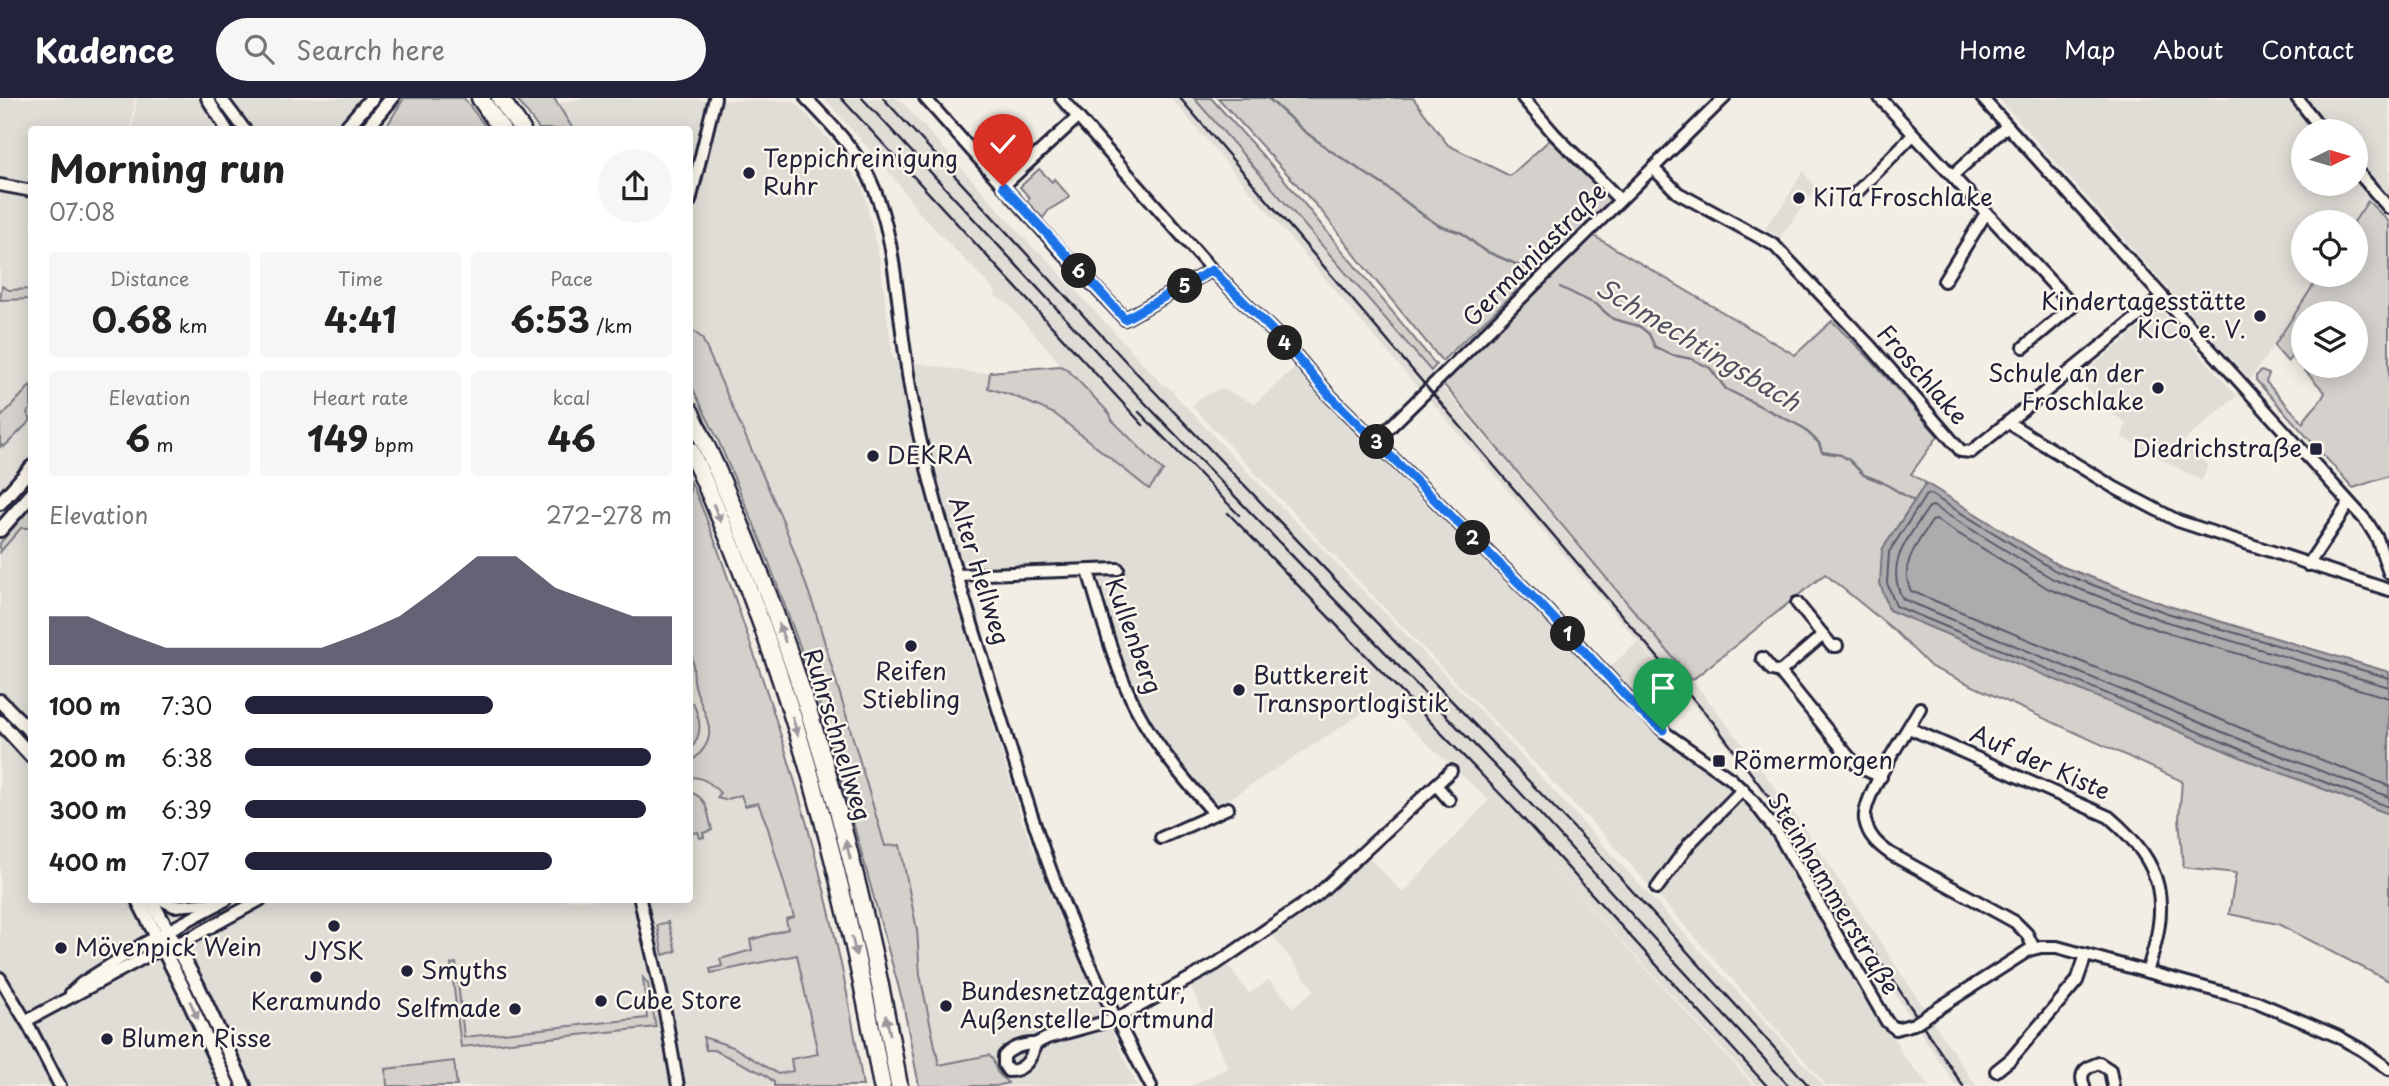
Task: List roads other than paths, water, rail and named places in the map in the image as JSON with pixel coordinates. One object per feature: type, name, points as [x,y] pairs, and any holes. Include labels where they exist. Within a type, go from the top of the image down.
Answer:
[{"type":"highway","points":[[480,98],[499,126]]},
{"type":"highway","points":[[500,98],[519,126]]},
{"type":"highway","name":"Ruhrschnellweg","points":[[693,418],[746,537],[814,728],[864,917],[899,1086]]},
{"type":"highway","name":"Ruhrschnellweg","points":[[693,457],[751,598],[801,746],[848,919],[882,1086]]},
{"type":"main road","points":[[348,126],[372,98]]},
{"type":"main road","points":[[369,126],[392,98]]},
{"type":"main road","points":[[0,503],[28,472]]},
{"type":"main road","points":[[0,530],[28,498]]},
{"type":"main road","points":[[0,701],[28,729]]},
{"type":"main road","points":[[0,722],[28,753]]},
{"type":"main road","points":[[140,903],[163,933]]},
{"type":"main road","points":[[152,903],[163,933],[215,1020],[244,1086]]},
{"type":"main road","points":[[170,946],[228,1086]]},
{"type":"street","points":[[207,98],[224,126]]},
{"type":"street","points":[[221,98],[242,126]]},
{"type":"street","points":[[693,189],[715,98]]},
{"type":"street","name":"Alter Hellweg","points":[[806,98],[853,151],[868,176],[882,212],[919,432],[957,575],[1021,784],[1069,918],[1150,1086]]},
{"type":"street","points":[[925,98],[1125,319],[1212,270]]},
{"type":"street","name":"Steinhammerstraße","points":[[1061,98],[1212,270],[1285,343],[1330,396],[1545,609],[1641,712],[1743,789],[1779,835],[1887,1022],[1896,1029],[1914,1024],[2034,948]]},
{"type":"street","points":[[1523,98],[1620,200]]},
{"type":"street","name":"Germaniastraße","points":[[1376,441],[1724,98]]},
{"type":"street","points":[[1880,98],[2073,306],[2024,347]]},
{"type":"street","points":[[1982,98],[2367,522],[2377,538],[2389,573]]},
{"type":"street","points":[[2297,98],[2314,119]]},
{"type":"street","points":[[1003,186],[1077,117]]},
{"type":"street","points":[[1953,176],[2007,126]]},
{"type":"street","points":[[1857,192],[1913,135]]},
{"type":"street","name":"Froschlake","points":[[1653,168],[1678,193],[1774,245],[1871,347],[1961,451],[1971,452],[2162,297]]},
{"type":"street","points":[[2368,184],[2389,208]]},
{"type":"street","points":[[0,185],[28,190]]},
{"type":"street","points":[[1944,281],[1986,212]]},
{"type":"street","points":[[2007,422],[2115,488],[2178,521],[2389,590]]},
{"type":"street","points":[[2308,565],[2349,503]]},
{"type":"street","name":"Kullenberg","points":[[957,575],[1118,569]]},
{"type":"street","name":"Kullenberg","points":[[1088,572],[1123,681],[1136,710],[1180,775],[1215,814]]},
{"type":"street","points":[[1797,603],[1832,646],[1838,646]]},
{"type":"street","points":[[1780,672],[1823,635]]},
{"type":"street","points":[[1762,658],[1772,670],[1780,672],[1849,757],[1859,767],[1881,777]]},
{"type":"street","points":[[1920,708],[1870,795],[1864,817],[1877,844],[2015,922],[2027,934],[2034,948],[2057,947],[2230,994],[2280,1011],[2354,1045],[2389,1069]]},
{"type":"street","name":"Auf der Kiste","points":[[1909,728],[2109,817],[2130,835],[2152,868],[2158,887],[2161,914],[2157,941],[2147,972]]},
{"type":"street","points":[[1035,1044],[1047,1038],[1116,1019],[1206,970],[1317,895],[1451,771]]},
{"type":"street","points":[[1436,785],[1449,800]]},
{"type":"street","points":[[1657,888],[1690,843],[1743,789]]},
{"type":"street","points":[[1161,838],[1228,808]]},
{"type":"street","points":[[168,903],[183,907],[210,903]]},
{"type":"street","points":[[67,998],[82,983],[163,933],[219,903]]},
{"type":"street","points":[[26,1021],[254,903]]},
{"type":"street","points":[[641,903],[664,1006],[678,1086]]},
{"type":"street","points":[[1996,1071],[2011,1059],[2077,981],[2085,955]]},
{"type":"street","points":[[0,978],[60,1086]]},
{"type":"street","points":[[2084,1086],[2082,1074],[2086,1068],[2099,1063],[2110,1070],[2113,1086]]},
{"type":"water","points":[[1926,483],[2058,565],[2169,606],[2389,672],[2389,814],[2250,761],[1889,610],[1880,583],[1882,550]]},
{"type":"waterway","name":"Schmechtingsbach","points":[[1268,98],[1304,131],[1423,215],[1440,226],[1462,233],[1483,250],[1525,268]]},
{"type":"waterway","name":"Schmechtingsbach","points":[[1560,287],[1597,305],[1613,319],[1639,326],[1649,334],[1655,347],[1710,368],[1726,389],[1802,427],[1819,443],[1822,452],[1841,455],[1864,475],[1914,501]]},
{"type":"railway","points":[[841,98],[1143,425]]},
{"type":"railway","points":[[862,98],[1119,376],[1517,789],[1789,1086]]},
{"type":"railway","points":[[883,98],[1129,365],[1596,851],[1809,1086]]},
{"type":"railway","points":[[1180,98],[1713,722],[1796,834],[1963,1086]]},
{"type":"railway","points":[[1139,412],[1239,515]]},
{"type":"railway","points":[[1228,513],[1506,800],[1767,1086]]},
{"type":"place","name":"Teppichreinigung Ruhr","points":[[749,173]]},
{"type":"place","name":"KiTa Froschlake","points":[[1799,198]]},
{"type":"place","name":"Kindertagesstätte KiCo e. V.","points":[[2260,316]]},
{"type":"place","name":"Schule an der Froschlake","points":[[2158,388]]},
{"type":"place","name":"Diedrichstraße","points":[[2316,449]]},
{"type":"place","name":"DEKRA","points":[[873,456]]},
{"type":"place","name":"Reifen Stiebling","points":[[911,646]]},
{"type":"place","name":"Buttkereit Transportlogistik","points":[[1239,690]]},
{"type":"place","name":"Römermorgen","points":[[1719,761]]},
{"type":"place","name":"JYSK","points":[[334,926]]},
{"type":"place","name":"Mövenpick Wein","points":[[61,948]]},
{"type":"place","name":"Smyths","points":[[407,971]]},
{"type":"place","name":"Keramundo","points":[[316,977]]},
{"type":"place","name":"Cube Store","points":[[601,1001]]},
{"type":"place","name":"Bundesnetzagentur, Außenstelle Dortmund","points":[[946,1006]]},
{"type":"place","name":"Selfmade","points":[[515,1009]]},
{"type":"place","name":"Blumen Risse","points":[[107,1039]]}]
